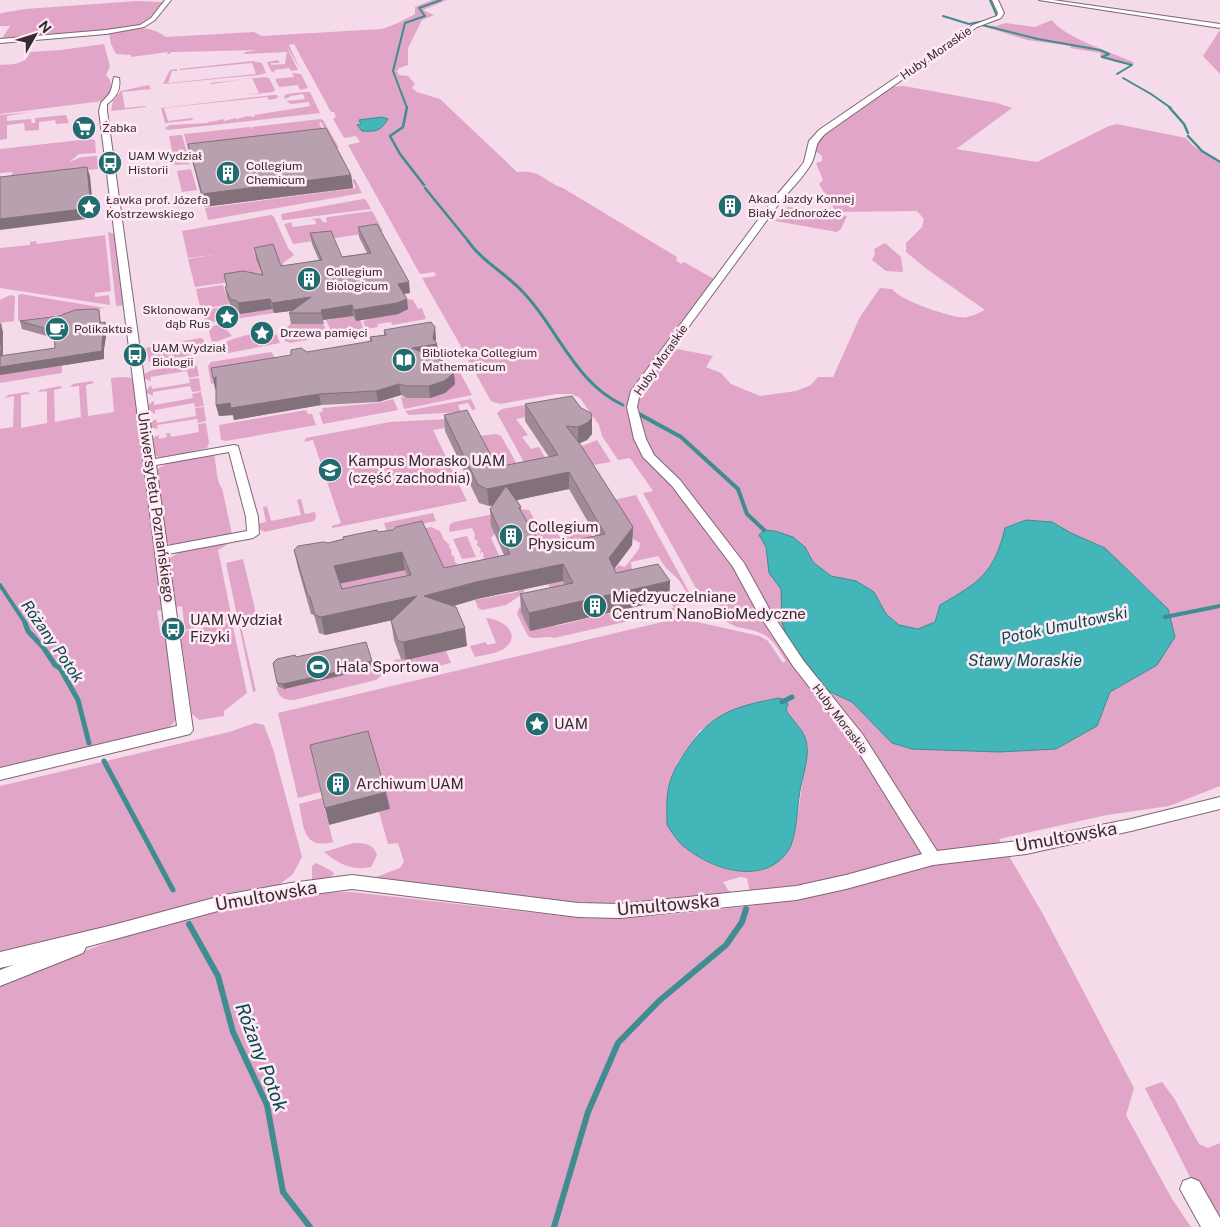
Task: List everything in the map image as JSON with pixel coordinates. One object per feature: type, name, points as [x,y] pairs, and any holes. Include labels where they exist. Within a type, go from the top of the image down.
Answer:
[{"type":"street","points":[[0,40],[106,32],[142,26],[154,19],[168,0]]},
{"type":"street","name":"Huby Moraskie","points":[[933,858],[858,739],[798,663],[765,613],[739,566],[676,483],[649,457],[640,439],[632,407],[635,393],[778,199],[808,162],[814,141],[822,132],[975,26],[1000,17],[1001,13],[995,0]]},
{"type":"street","points":[[1042,0],[1220,26]]},
{"type":"street","name":"Uniwersytetu Poznańskiego","points":[[0,774],[186,730],[104,115],[104,103],[111,98],[117,88],[116,78]]},
{"type":"street","points":[[150,463],[234,448],[252,517],[253,534],[163,551]]},
{"type":"street","name":"Umultowska","points":[[0,960],[112,933],[225,902],[290,890],[352,882],[578,910],[620,911],[796,893],[846,882],[933,858],[1026,846],[1132,825],[1220,803]]},
{"type":"street","name":"Umultowska","points":[[0,978],[112,933]]},
{"type":"street","points":[[1190,1189],[1213,1227]]},
{"type":"shaded area","points":[[432,0],[447,0],[423,10],[434,15],[422,20],[408,48],[408,65],[399,68],[397,71],[399,75],[408,76],[415,84],[412,88],[417,92],[440,99],[517,172],[542,176],[677,257],[676,260],[681,264],[684,262],[714,279],[691,312],[658,353],[666,357],[672,348],[713,356],[706,367],[721,373],[731,384],[760,396],[796,391],[811,385],[818,377],[833,377],[860,317],[880,288],[892,289],[904,298],[952,316],[966,317],[985,310],[906,252],[906,243],[922,227],[924,219],[917,211],[836,212],[819,184],[823,180],[816,163],[822,161],[822,156],[813,149],[813,143],[823,138],[820,133],[827,126],[851,112],[863,101],[887,87],[904,86],[997,103],[1012,108],[956,149],[1037,162],[1109,126],[1117,124],[1186,138],[1192,145],[1220,164],[1220,786],[1169,806],[1107,815],[999,839],[1044,916],[1134,1088],[1126,1115],[1172,1199],[1191,1227],[0,1227],[0,982],[129,935],[172,922],[216,910],[306,894],[352,892],[580,918],[624,918],[758,905],[768,892],[750,893],[747,878],[740,877],[723,882],[728,890],[737,895],[623,903],[575,903],[375,879],[400,868],[404,862],[398,843],[388,844],[379,812],[389,809],[371,749],[314,763],[321,792],[298,798],[278,713],[679,618],[760,636],[768,641],[783,663],[786,661],[769,638],[758,632],[734,626],[715,609],[719,608],[714,601],[708,602],[702,599],[643,493],[653,491],[630,458],[618,460],[602,436],[599,425],[580,398],[572,394],[556,394],[500,404],[491,401],[468,360],[478,357],[467,357],[422,278],[436,276],[434,272],[420,274],[348,145],[360,142],[356,136],[344,138],[333,119],[336,117],[334,112],[331,112],[294,44],[289,45],[300,69],[286,45],[298,70],[291,71],[289,68],[274,70],[275,73],[271,71],[267,62],[278,60],[280,63],[271,63],[271,65],[285,64],[287,52],[244,54],[245,52],[258,50],[172,52],[167,55],[168,52],[131,57],[131,55],[116,54],[109,34],[131,28],[154,30],[166,37],[254,32],[262,36],[381,29],[394,25],[415,14],[415,7]],"holes":[[[1033,551],[1077,561],[1113,579],[1127,642],[1110,692],[1042,676],[996,670],[934,657],[904,663],[887,674],[881,687],[880,730],[852,702],[827,691],[814,674],[832,667],[844,656],[842,642],[851,635],[871,639],[930,643],[939,637],[935,622],[940,605],[975,584],[991,567],[1008,556]],[[779,698],[785,700],[788,704],[783,717],[795,737],[808,746],[791,844],[788,851],[778,862],[765,868],[752,871],[738,871],[710,863],[683,846],[667,825],[669,786],[678,762],[700,730],[743,714],[762,701]]]},
{"type":"shaded area","points":[[137,1],[163,2],[147,22],[138,26],[1,40],[10,26],[0,26],[0,14],[2,13],[25,9]]},
{"type":"shaded area","points":[[1052,20],[1066,32],[1077,38],[1134,64],[1116,62],[1100,57],[1101,53],[1070,48],[1071,46],[1027,40],[980,25],[996,26],[1006,23],[1035,27]]},
{"type":"shaded area","points":[[1220,30],[1220,74],[1203,56]]},
{"type":"shaded area","points":[[104,44],[110,66],[106,75],[110,80],[112,92],[103,101],[0,114],[0,65],[22,62],[30,52]]},
{"type":"shaded area","points":[[253,61],[262,63],[266,73],[163,84],[170,70],[177,69],[177,71],[172,71],[168,83],[256,74],[252,63],[179,69]]},
{"type":"shaded area","points":[[292,73],[301,74],[308,88],[300,90],[298,85],[279,87],[275,79],[294,77]]},
{"type":"shaded area","points":[[252,78],[269,78],[275,90],[273,92],[247,95],[259,93]]},
{"type":"shaded area","points":[[240,80],[212,84],[210,83]]},
{"type":"shaded area","points":[[149,85],[151,89],[122,92],[125,108],[146,107],[111,111],[113,101],[121,91]]},
{"type":"shaded area","points":[[310,92],[320,113],[168,130],[165,128],[170,125],[208,123],[223,119],[224,121],[248,116],[254,117],[255,115],[310,106],[309,102],[291,104],[286,101],[305,99],[303,94],[285,99],[284,96]]},
{"type":"shaded area","points":[[277,95],[278,98],[269,100],[267,97],[164,108],[168,121],[192,118],[193,120],[165,123],[161,108]]},
{"type":"shaded area","points":[[31,112],[7,116],[7,121],[31,119],[32,123],[35,123],[35,118],[66,115],[69,123],[56,124],[55,120],[39,122],[39,130],[25,131],[24,123],[7,125],[7,139],[0,140],[0,115]]},
{"type":"shaded area","points":[[323,120],[339,148],[335,149],[321,122],[319,123],[327,138],[189,155],[184,134],[250,127],[252,129],[252,127]]},
{"type":"shaded area","points":[[182,135],[190,164],[175,165],[169,136]]},
{"type":"shaded area","points":[[89,139],[95,140],[96,153],[79,154],[69,162],[82,157],[97,156],[98,169],[12,179],[12,172],[0,173],[0,149]]},
{"type":"shaded area","points":[[191,169],[197,190],[182,192],[177,171]]},
{"type":"shaded area","points":[[355,179],[362,193],[208,220],[205,208],[356,188],[352,180]]},
{"type":"shaded area","points":[[366,200],[371,209],[282,220],[281,214]]},
{"type":"shaded area","points":[[788,207],[847,216],[841,229],[837,232],[775,221]]},
{"type":"shaded area","points":[[372,211],[383,231],[293,244],[284,224],[293,222],[291,224],[293,227],[316,224],[315,220],[310,219],[320,218],[323,222],[327,222],[326,218],[328,217]]},
{"type":"shaded area","points":[[271,215],[274,217],[288,248],[294,255],[283,263],[282,276],[256,249],[253,249],[263,280],[243,280],[195,287],[188,259],[213,255],[188,258],[182,231]]},
{"type":"shaded area","points":[[108,232],[115,234],[124,305],[116,306]]},
{"type":"shaded area","points":[[105,235],[111,291],[95,293],[95,297],[109,295],[110,305],[0,288],[0,248],[30,245],[30,242],[36,241],[37,244]]},
{"type":"shaded area","points":[[885,243],[901,257],[903,272],[886,271],[872,260],[875,254],[874,249]]},
{"type":"shaded area","points":[[223,285],[229,305],[200,307],[196,289]]},
{"type":"shaded area","points":[[10,295],[15,296],[14,321],[0,323],[0,300]]},
{"type":"shaded area","points":[[18,295],[105,308],[18,321]]},
{"type":"shaded area","points":[[407,299],[413,300],[418,309],[422,308],[426,319],[392,325],[391,322],[377,324],[378,327],[366,329],[363,321],[367,320],[367,318],[405,311]]},
{"type":"shaded area","points":[[229,306],[243,312],[272,309],[274,313],[216,322],[208,321],[202,317],[201,312],[205,310]]},
{"type":"shaded area","points":[[353,316],[356,321],[360,320],[364,330],[331,331],[326,320]]},
{"type":"shaded area","points":[[292,323],[323,324],[327,331],[297,333],[283,330]]},
{"type":"shaded area","points":[[222,324],[232,336],[212,343],[208,327]]},
{"type":"shaded area","points":[[263,332],[277,335],[280,343],[218,355],[214,352],[229,341]]},
{"type":"shaded area","points":[[327,333],[329,336],[290,343],[285,341],[284,336]]},
{"type":"shaded area","points":[[201,338],[204,340],[206,350],[198,352],[166,344]]},
{"type":"shaded area","points":[[158,345],[194,355],[149,362],[146,348]]},
{"type":"shaded area","points":[[271,352],[278,369],[211,384],[208,366],[211,362]]},
{"type":"shaded area","points":[[450,363],[456,365],[472,395],[404,409],[401,397],[429,398],[448,390],[416,369]]},
{"type":"shaded area","points":[[191,364],[197,366],[199,376],[189,378],[187,371],[150,377],[151,381],[143,378],[144,374],[152,370]]},
{"type":"shaded area","points":[[62,365],[62,373],[0,383],[0,375]]},
{"type":"shaded area","points":[[111,378],[133,378],[163,609],[157,611],[161,636],[167,635],[176,719],[172,725],[164,729],[0,768],[0,429],[13,427],[14,396],[5,398],[8,395],[27,392],[30,394],[21,395],[21,428],[47,423],[47,391],[38,392],[60,386],[62,388],[54,390],[55,422],[81,417],[79,386],[70,387],[73,384],[92,381],[94,383],[86,385],[88,416],[114,412]]},
{"type":"shaded area","points":[[199,378],[201,391],[192,392],[190,386],[153,392],[153,396],[145,392],[151,385],[152,389],[190,383],[189,379]]},
{"type":"shaded area","points":[[201,392],[204,406],[195,407],[194,403],[155,410],[155,414],[148,410],[149,404],[154,401],[154,405],[193,398],[192,394]]},
{"type":"shaded area","points":[[393,399],[398,410],[323,424],[319,412],[323,412],[322,408],[378,403]]},
{"type":"shaded area","points":[[471,399],[476,409],[472,410],[468,403],[458,405],[461,412],[409,415],[405,411]]},
{"type":"shaded area","points":[[557,399],[575,401],[580,406],[516,419],[528,435],[522,437],[531,449],[539,447],[551,468],[526,466],[497,413],[502,409]]},
{"type":"shaded area","points":[[204,407],[206,421],[198,423],[197,419],[157,425],[158,429],[150,427],[150,423],[156,419],[157,423],[196,416],[195,408]]},
{"type":"shaded area","points":[[306,410],[308,414],[312,414],[316,425],[226,441],[221,440],[219,425]]},
{"type":"shaded area","points":[[448,419],[462,425],[433,430],[455,476],[444,479],[445,481],[456,479],[467,501],[332,528],[332,526],[341,523],[313,440],[304,442],[306,438],[390,422]]},
{"type":"shaded area","points":[[206,423],[209,443],[207,448],[164,458],[155,456],[152,441],[154,437],[159,435],[159,439],[167,437],[166,433],[170,433],[171,437],[199,432],[198,424]]},
{"type":"shaded area","points":[[496,434],[501,436],[518,466],[500,475],[479,436]]},
{"type":"shaded area","points":[[597,440],[611,462],[587,466],[577,450]]},
{"type":"shaded area","points":[[214,454],[232,534],[170,545],[166,541],[157,469],[170,462]]},
{"type":"shaded area","points":[[636,495],[694,601],[692,601],[679,580],[666,568],[658,556],[631,562],[632,570],[553,589],[549,587],[548,582],[554,583],[618,567],[618,565],[625,567],[639,549],[640,543],[633,539],[609,501]]},
{"type":"shaded area","points":[[301,499],[305,514],[315,512],[316,517],[314,521],[264,532],[258,528],[257,524],[266,522],[263,507],[267,506],[271,521],[301,515],[297,500]]},
{"type":"shaded area","points":[[519,509],[529,510],[541,530],[553,527],[562,540],[567,539],[561,526],[583,521],[597,545],[548,561],[496,532],[491,538],[503,564],[484,560],[483,552],[480,553],[481,549],[476,544],[478,543],[476,539],[474,540],[475,534],[472,528],[450,532],[449,529],[450,524],[454,522]]},
{"type":"shaded area","points":[[433,513],[436,521],[387,531],[384,523]]},
{"type":"shaded area","points":[[431,527],[440,531],[444,540],[450,545],[448,545],[452,551],[452,556],[454,556],[455,562],[459,566],[446,576],[398,534]]},
{"type":"shaded area","points":[[467,536],[476,557],[462,559],[453,539]]},
{"type":"shaded area","points":[[233,541],[218,550],[232,619],[185,630],[182,606],[176,607],[170,558],[180,552]]},
{"type":"shaded area","points":[[243,559],[257,618],[240,622],[256,691],[253,692],[226,563]]},
{"type":"shaded area","points":[[392,569],[406,570],[407,576],[349,607],[335,576],[355,580]]},
{"type":"shaded area","points":[[521,588],[524,589],[524,593],[506,605],[482,610],[478,608],[475,600],[517,592]]},
{"type":"shaded area","points":[[672,604],[681,604],[673,611],[554,638],[534,638],[528,636],[517,614],[519,608],[529,606],[556,626],[619,611],[622,616],[648,610],[650,613],[674,608]]},
{"type":"shaded area","points":[[486,618],[499,621],[505,625],[509,629],[511,639],[502,650],[475,657],[470,646],[486,642],[487,645],[496,643]]},
{"type":"shaded area","points":[[232,622],[247,693],[224,711],[224,716],[199,720],[192,714],[180,632]]},
{"type":"shaded area","points":[[446,651],[451,663],[417,671],[400,671],[394,660],[406,660]]},
{"type":"shaded area","points":[[382,663],[384,673],[376,680],[294,700],[282,698],[276,687],[284,689],[356,672],[360,668]]},
{"type":"shaded area","points":[[255,723],[264,725],[273,749],[302,857],[293,874],[275,888],[0,955],[0,786],[229,732]]},
{"type":"shaded area","points":[[322,798],[333,842],[323,844],[310,840],[307,835],[299,804]]},
{"type":"shaded area","points":[[353,843],[364,844],[373,848],[377,855],[371,867],[357,868],[346,866],[324,852]]},
{"type":"shaded area","points":[[316,863],[332,871],[334,874],[324,880],[312,880],[312,866]]},
{"type":"shaded area","points":[[1162,1082],[1174,1098],[1199,1144],[1208,1148],[1220,1143],[1220,1223],[1190,1177],[1145,1088]]},
{"type":"water","points":[[382,117],[388,119],[378,130],[362,131],[357,125],[361,124],[359,120]]},
{"type":"water","name":"Stawy Moraskie","points":[[1026,520],[1052,522],[1071,533],[1105,548],[1168,609],[1175,637],[1157,665],[1110,692],[1097,726],[1056,749],[999,752],[912,749],[892,743],[852,702],[828,691],[788,639],[782,623],[781,589],[769,573],[766,547],[759,535],[764,530],[775,531],[793,537],[805,547],[813,562],[831,576],[856,581],[874,592],[886,614],[899,625],[918,629],[935,622],[940,605],[975,583],[990,567],[1001,544],[1005,528]]},
{"type":"water","points":[[779,698],[785,700],[788,704],[786,710],[802,731],[807,746],[806,762],[791,845],[778,862],[766,868],[738,871],[710,863],[683,846],[667,825],[667,800],[670,781],[688,748],[697,736],[717,718],[738,708]]},
{"type":"building","points":[[326,128],[351,175],[202,194],[188,144]]},
{"type":"building","points":[[87,167],[91,208],[0,219],[0,177]]},
{"type":"building","name":"Collegium Biologicum","points":[[377,224],[409,282],[398,284],[407,299],[397,303],[354,310],[352,305],[321,310],[322,313],[289,313],[311,297],[272,303],[270,299],[238,303],[230,299],[225,287],[227,287],[224,274],[243,271],[263,275],[254,248],[273,244],[281,266],[322,260],[310,233],[331,231],[342,257],[371,253],[358,227]]},
{"type":"building","points":[[75,310],[99,310],[100,323],[105,322],[102,351],[0,367],[0,356],[55,348],[54,331],[20,321],[59,316]]},
{"type":"building","points":[[431,322],[435,327],[433,338],[437,344],[412,348],[445,362],[454,373],[444,381],[429,386],[406,386],[399,384],[376,391],[319,394],[231,408],[230,403],[216,405],[216,377],[213,378],[211,368],[291,355],[291,350],[301,348],[307,352],[372,341],[370,337],[386,335],[384,330]]},
{"type":"building","points":[[572,396],[581,408],[591,413],[592,418],[587,423],[578,427],[566,426],[580,444],[633,527],[609,558],[616,573],[658,564],[670,581],[529,613],[520,594],[573,583],[563,564],[476,582],[424,596],[456,607],[465,628],[403,642],[398,641],[391,621],[417,596],[321,617],[315,615],[294,550],[298,546],[328,543],[344,539],[343,537],[377,530],[378,532],[393,530],[396,527],[422,521],[444,568],[510,554],[490,509],[506,486],[521,507],[519,508],[542,547],[605,534],[569,472],[487,489],[478,485],[444,415],[467,410],[497,467],[558,455],[525,404]],"holes":[[[402,552],[411,575],[342,589],[334,566]]]},
{"type":"building","name":"Hala Sportowa","points":[[366,642],[372,661],[359,664],[355,668],[283,684],[277,683],[273,663],[277,659],[295,655],[296,657]]},
{"type":"building","name":"Archiwum UAM","points":[[368,731],[386,792],[325,808],[310,745]]},
{"type":"waterway","points":[[407,108],[393,71],[405,23],[425,16],[419,8],[441,0]]},
{"type":"waterway","points":[[990,0],[997,16],[994,18]]},
{"type":"waterway","points":[[943,16],[969,24],[985,21]]},
{"type":"waterway","points":[[982,25],[1038,39],[1100,50],[1109,54],[1102,57],[1132,65],[1117,74]]},
{"type":"waterway","points":[[1123,78],[1171,108]]},
{"type":"waterway","points":[[1169,107],[1184,124],[1188,133]]},
{"type":"waterway","points":[[407,108],[403,127],[390,136],[400,154],[424,185]]},
{"type":"waterway","points":[[1188,136],[1202,151],[1220,162]]},
{"type":"waterway","points":[[425,188],[469,242]]},
{"type":"waterway","points":[[468,241],[479,254],[513,282],[532,302],[566,352],[591,382],[606,395],[623,405]]},
{"type":"waterway","points":[[639,414],[681,437],[738,489],[747,514],[764,530]]},
{"type":"waterway","name":"Różany Potok","points":[[0,585],[26,624]]},
{"type":"waterway","name":"Potok Umultowski","points":[[1165,617],[1220,606]]},
{"type":"waterway","name":"Różany Potok","points":[[25,623],[28,631],[43,647],[55,665],[60,668],[78,700],[89,743]]},
{"type":"waterway","name":"Potok Umultowski","points":[[782,702],[792,697]]},
{"type":"waterway","name":"Różany Potok","points":[[104,761],[173,890]]},
{"type":"waterway","name":"Potok Umultowski","points":[[554,1227],[588,1112],[618,1043],[659,1001],[726,945],[742,922],[746,909]]},
{"type":"waterway","name":"Różany Potok","points":[[189,924],[218,976],[233,1032],[267,1105],[283,1192],[310,1227]]},
{"type":"place","name":"Żabka","points":[[84,128]]},
{"type":"place","name":"UAM Wydział Historii","points":[[110,163]]},
{"type":"place","name":"Collegium Chemicum","points":[[228,173]]},
{"type":"place","name":"Akad. Jazdy Konnej Biały Jednorożec","points":[[730,206]]},
{"type":"place","name":"Ławka prof. Józefa Kostrzewskiego","points":[[89,207]]},
{"type":"place","name":"Collegium Biologicum","points":[[309,279]]},
{"type":"place","name":"Sklonowany dąb Rus","points":[[227,317]]},
{"type":"place","name":"Polikaktus","points":[[57,329]]},
{"type":"place","name":"Drzewa pamięci","points":[[262,333]]},
{"type":"place","name":"UAM Wydział Biologii","points":[[135,355]]},
{"type":"place","name":"Biblioteka Collegium Mathematicum","points":[[404,360]]},
{"type":"place","name":"Kampus Morasko UAM (część zachodnia)","points":[[330,470]]},
{"type":"place","name":"Collegium Physicum","points":[[511,536]]},
{"type":"place","name":"Międzyuczelniane Centrum NanoBioMedyczne","points":[[595,606]]},
{"type":"place","name":"UAM Wydział Fizyki","points":[[173,629]]},
{"type":"place","name":"Hala Sportowa","points":[[318,667]]},
{"type":"place","name":"UAM","points":[[537,724]]},
{"type":"place","name":"Archiwum UAM","points":[[338,784]]}]
